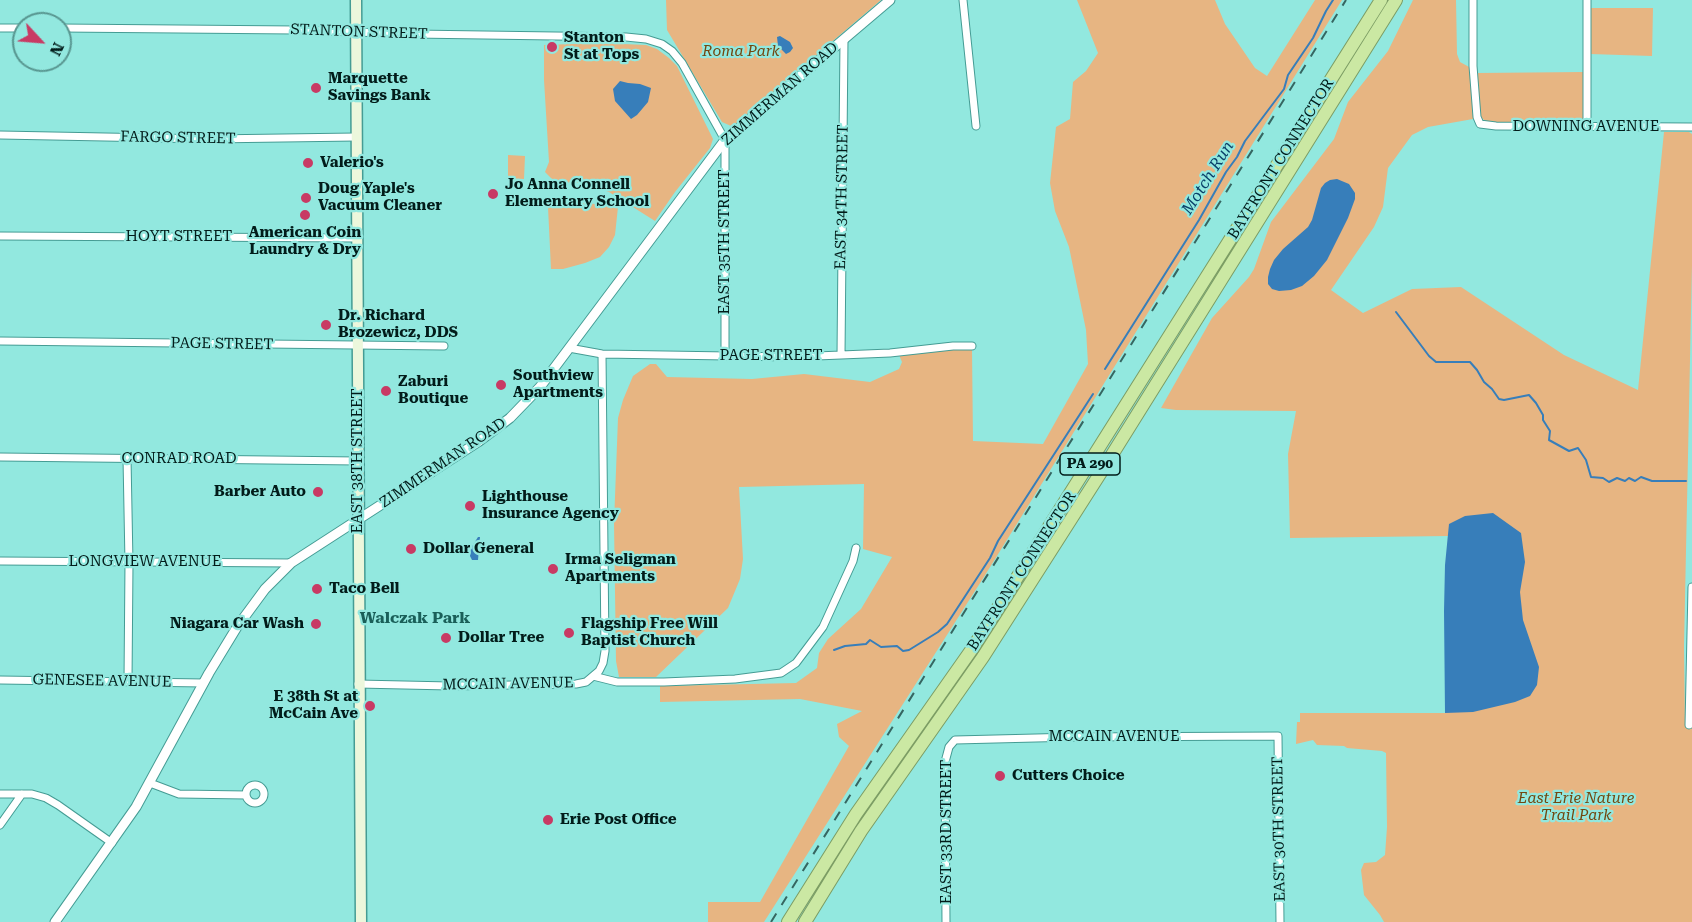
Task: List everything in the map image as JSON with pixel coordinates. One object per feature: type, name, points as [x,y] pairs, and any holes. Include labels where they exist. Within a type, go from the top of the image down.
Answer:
[{"type":"highway","name":"BAYFRONT CONNECTOR","points":[[788,922],[856,814],[972,649],[1381,0]]},
{"type":"highway","name":"BAYFRONT CONNECTOR","points":[[804,922],[861,831],[989,648],[1396,0]]},
{"type":"main road","name":"EAST 38TH STREET","points":[[356,0],[361,922]]},
{"type":"street","name":"ZIMMERMAN ROAD","points":[[56,922],[136,807],[204,682],[237,627],[253,603],[278,574],[291,563],[478,442],[510,418],[540,387],[725,140],[890,0]]},
{"type":"street","points":[[963,0],[976,126]]},
{"type":"street","name":"DOWNING AVENUE","points":[[1473,0],[1473,66],[1477,117],[1480,124],[1692,127]]},
{"type":"street","points":[[1587,0],[1587,126]]},
{"type":"street","name":"STANTON STREET","points":[[72,28],[626,37],[658,42]]},
{"type":"street","name":"EAST 34TH STREET","points":[[841,355],[844,39]]},
{"type":"street","name":"EAST 35TH STREET","points":[[658,42],[672,51],[682,63],[725,140],[725,356]]},
{"type":"street","name":"FARGO STREET","points":[[0,135],[210,139],[356,137]]},
{"type":"street","name":"HOYT STREET","points":[[0,236],[358,238]]},
{"type":"street","name":"PAGE STREET","points":[[0,341],[444,346]]},
{"type":"street","name":"PAGE STREET","points":[[569,348],[602,354],[725,356],[841,355],[972,346]]},
{"type":"street","points":[[593,676],[603,663],[605,651],[602,354]]},
{"type":"street","name":"CONRAD ROAD","points":[[0,457],[358,461]]},
{"type":"street","points":[[127,458],[128,681]]},
{"type":"street","name":"MCCAIN AVENUE","points":[[358,684],[482,686],[576,684],[586,682],[593,676],[617,682],[664,682],[735,680],[781,673],[796,663],[817,637],[828,618],[853,561],[856,548]]},
{"type":"street","name":"LONGVIEW AVENUE","points":[[0,561],[291,563]]},
{"type":"street","points":[[1689,725],[1692,587]]},
{"type":"street","name":"GENESEE AVENUE","points":[[0,680],[204,682]]},
{"type":"street","name":"MCCAIN AVENUE","points":[[951,742],[960,739],[1278,736]]},
{"type":"street","name":"EAST 30TH STREET","points":[[1278,736],[1280,922]]},
{"type":"street","name":"EAST 33RD STREET","points":[[946,922],[945,762],[951,742]]},
{"type":"street","points":[[150,783],[179,794],[246,795]]},
{"type":"street","points":[[0,794],[33,794],[46,798],[112,843]]},
{"type":"street","points":[[0,825],[22,794]]},
{"type":"green space","name":"Roma Park","points":[[666,0],[881,0],[731,126],[722,122],[667,30]]},
{"type":"green space","points":[[1077,0],[1215,0],[1225,24],[1255,68],[1267,76],[1315,0],[1342,0],[982,580],[764,922],[708,922],[708,902],[760,902],[849,746],[839,737],[837,724],[862,711],[800,699],[660,702],[660,686],[796,683],[817,668],[819,653],[828,639],[861,609],[892,557],[863,549],[864,484],[739,487],[743,559],[740,579],[728,608],[656,677],[619,677],[616,661],[614,523],[618,418],[623,400],[633,376],[650,364],[656,364],[667,377],[752,379],[804,374],[870,382],[899,369],[902,362],[899,355],[936,350],[972,349],[973,441],[1043,444],[1088,364],[1086,330],[1069,247],[1055,211],[1050,183],[1056,127],[1070,119],[1073,82],[1086,71],[1098,53]]},
{"type":"green space","name":"East Erie Nature Trail Park","points":[[1413,0],[1456,0],[1457,54],[1460,62],[1471,68],[1473,119],[1428,127],[1412,135],[1388,168],[1383,207],[1374,227],[1331,290],[1363,313],[1412,289],[1461,287],[1564,355],[1638,390],[1664,132],[1692,134],[1692,265],[1684,646],[1685,725],[1692,726],[1692,922],[1384,922],[1364,895],[1361,870],[1364,863],[1376,862],[1385,855],[1386,753],[1344,746],[1317,745],[1313,740],[1296,744],[1297,722],[1300,722],[1300,713],[1445,713],[1448,536],[1290,538],[1288,454],[1296,411],[1161,408],[1212,318],[1254,269],[1271,222],[1334,139],[1348,102],[1388,51]]},
{"type":"green space","points":[[1590,8],[1653,8],[1652,56],[1590,54]]},
{"type":"green space","points":[[600,43],[646,45],[657,49],[669,58],[677,66],[713,139],[710,148],[655,221],[609,192],[582,183],[555,182],[545,172],[549,162],[544,45]]},
{"type":"green space","points":[[1583,72],[1583,119],[1581,123],[1487,122],[1480,117],[1477,73]]},
{"type":"green space","points":[[508,155],[525,156],[524,179],[508,178]]},
{"type":"green space","points":[[557,199],[618,207],[615,235],[609,247],[600,257],[563,269],[551,269],[548,207]]},
{"type":"water","points":[[780,36],[790,42],[793,48],[786,54],[778,46],[777,37]]},
{"type":"water","points":[[620,81],[651,88],[648,102],[631,119],[615,101],[613,89]]},
{"type":"water","points":[[1337,179],[1349,184],[1355,193],[1355,199],[1327,260],[1302,286],[1291,290],[1272,289],[1268,284],[1268,277],[1274,260],[1308,227],[1321,188],[1330,180]]},
{"type":"water","points":[[1493,513],[1521,533],[1525,562],[1520,592],[1523,620],[1539,667],[1537,685],[1530,696],[1515,702],[1473,712],[1445,713],[1444,611],[1449,524],[1465,516]]},
{"type":"water","points":[[480,537],[478,560],[472,560],[471,548]]},
{"type":"waterway","name":"Motch Run","points":[[1105,369],[1199,220],[1245,141],[1284,89],[1288,75],[1313,38],[1333,0]]},
{"type":"waterway","points":[[1396,312],[1436,362],[1470,362],[1499,399],[1529,395],[1543,415],[1543,420],[1550,431],[1549,440],[1569,451],[1578,448],[1586,460],[1591,477],[1603,478],[1609,482],[1617,478],[1625,481],[1629,478],[1635,481],[1641,477],[1652,481],[1686,481]]},
{"type":"waterway","points":[[834,650],[845,646],[866,644],[870,640],[881,647],[897,646],[903,651],[909,650],[947,624],[1093,394]]},
{"type":"railway","points":[[771,922],[1346,0]]},
{"type":"place","name":"Stanton St at Tops","points":[[552,47]]},
{"type":"place","name":"Marquette Savings Bank","points":[[316,88]]},
{"type":"place","name":"Valerio's","points":[[308,163]]},
{"type":"place","name":"Jo Anna Connell Elementary School","points":[[493,194]]},
{"type":"place","name":"Doug Yaple's Vacuum Cleaner","points":[[306,198]]},
{"type":"place","name":"American Coin Laundry & Dry","points":[[305,215]]},
{"type":"place","name":"Dr. Richard Brozewicz, DDS","points":[[326,325]]},
{"type":"place","name":"Southview Apartments","points":[[501,385]]},
{"type":"place","name":"Zaburi Boutique","points":[[386,391]]},
{"type":"place","name":"Barber Auto","points":[[318,492]]},
{"type":"place","name":"Lighthouse Insurance Agency","points":[[470,506]]},
{"type":"place","name":"Dollar General","points":[[411,549]]},
{"type":"place","name":"Irma Seligman Apartments","points":[[553,569]]},
{"type":"place","name":"Taco Bell","points":[[317,589]]},
{"type":"place","name":"Niagara Car Wash","points":[[316,624]]},
{"type":"place","name":"Flagship Free Will Baptist Church","points":[[569,633]]},
{"type":"place","name":"Dollar Tree","points":[[446,638]]},
{"type":"place","name":"E 38th St at McCain Ave","points":[[370,706]]},
{"type":"place","name":"Cutters Choice","points":[[1000,776]]},
{"type":"place","name":"Erie Post Office","points":[[548,820]]},
{"type":"district","name":"Walczak Park","points":[[415,618]]}]
